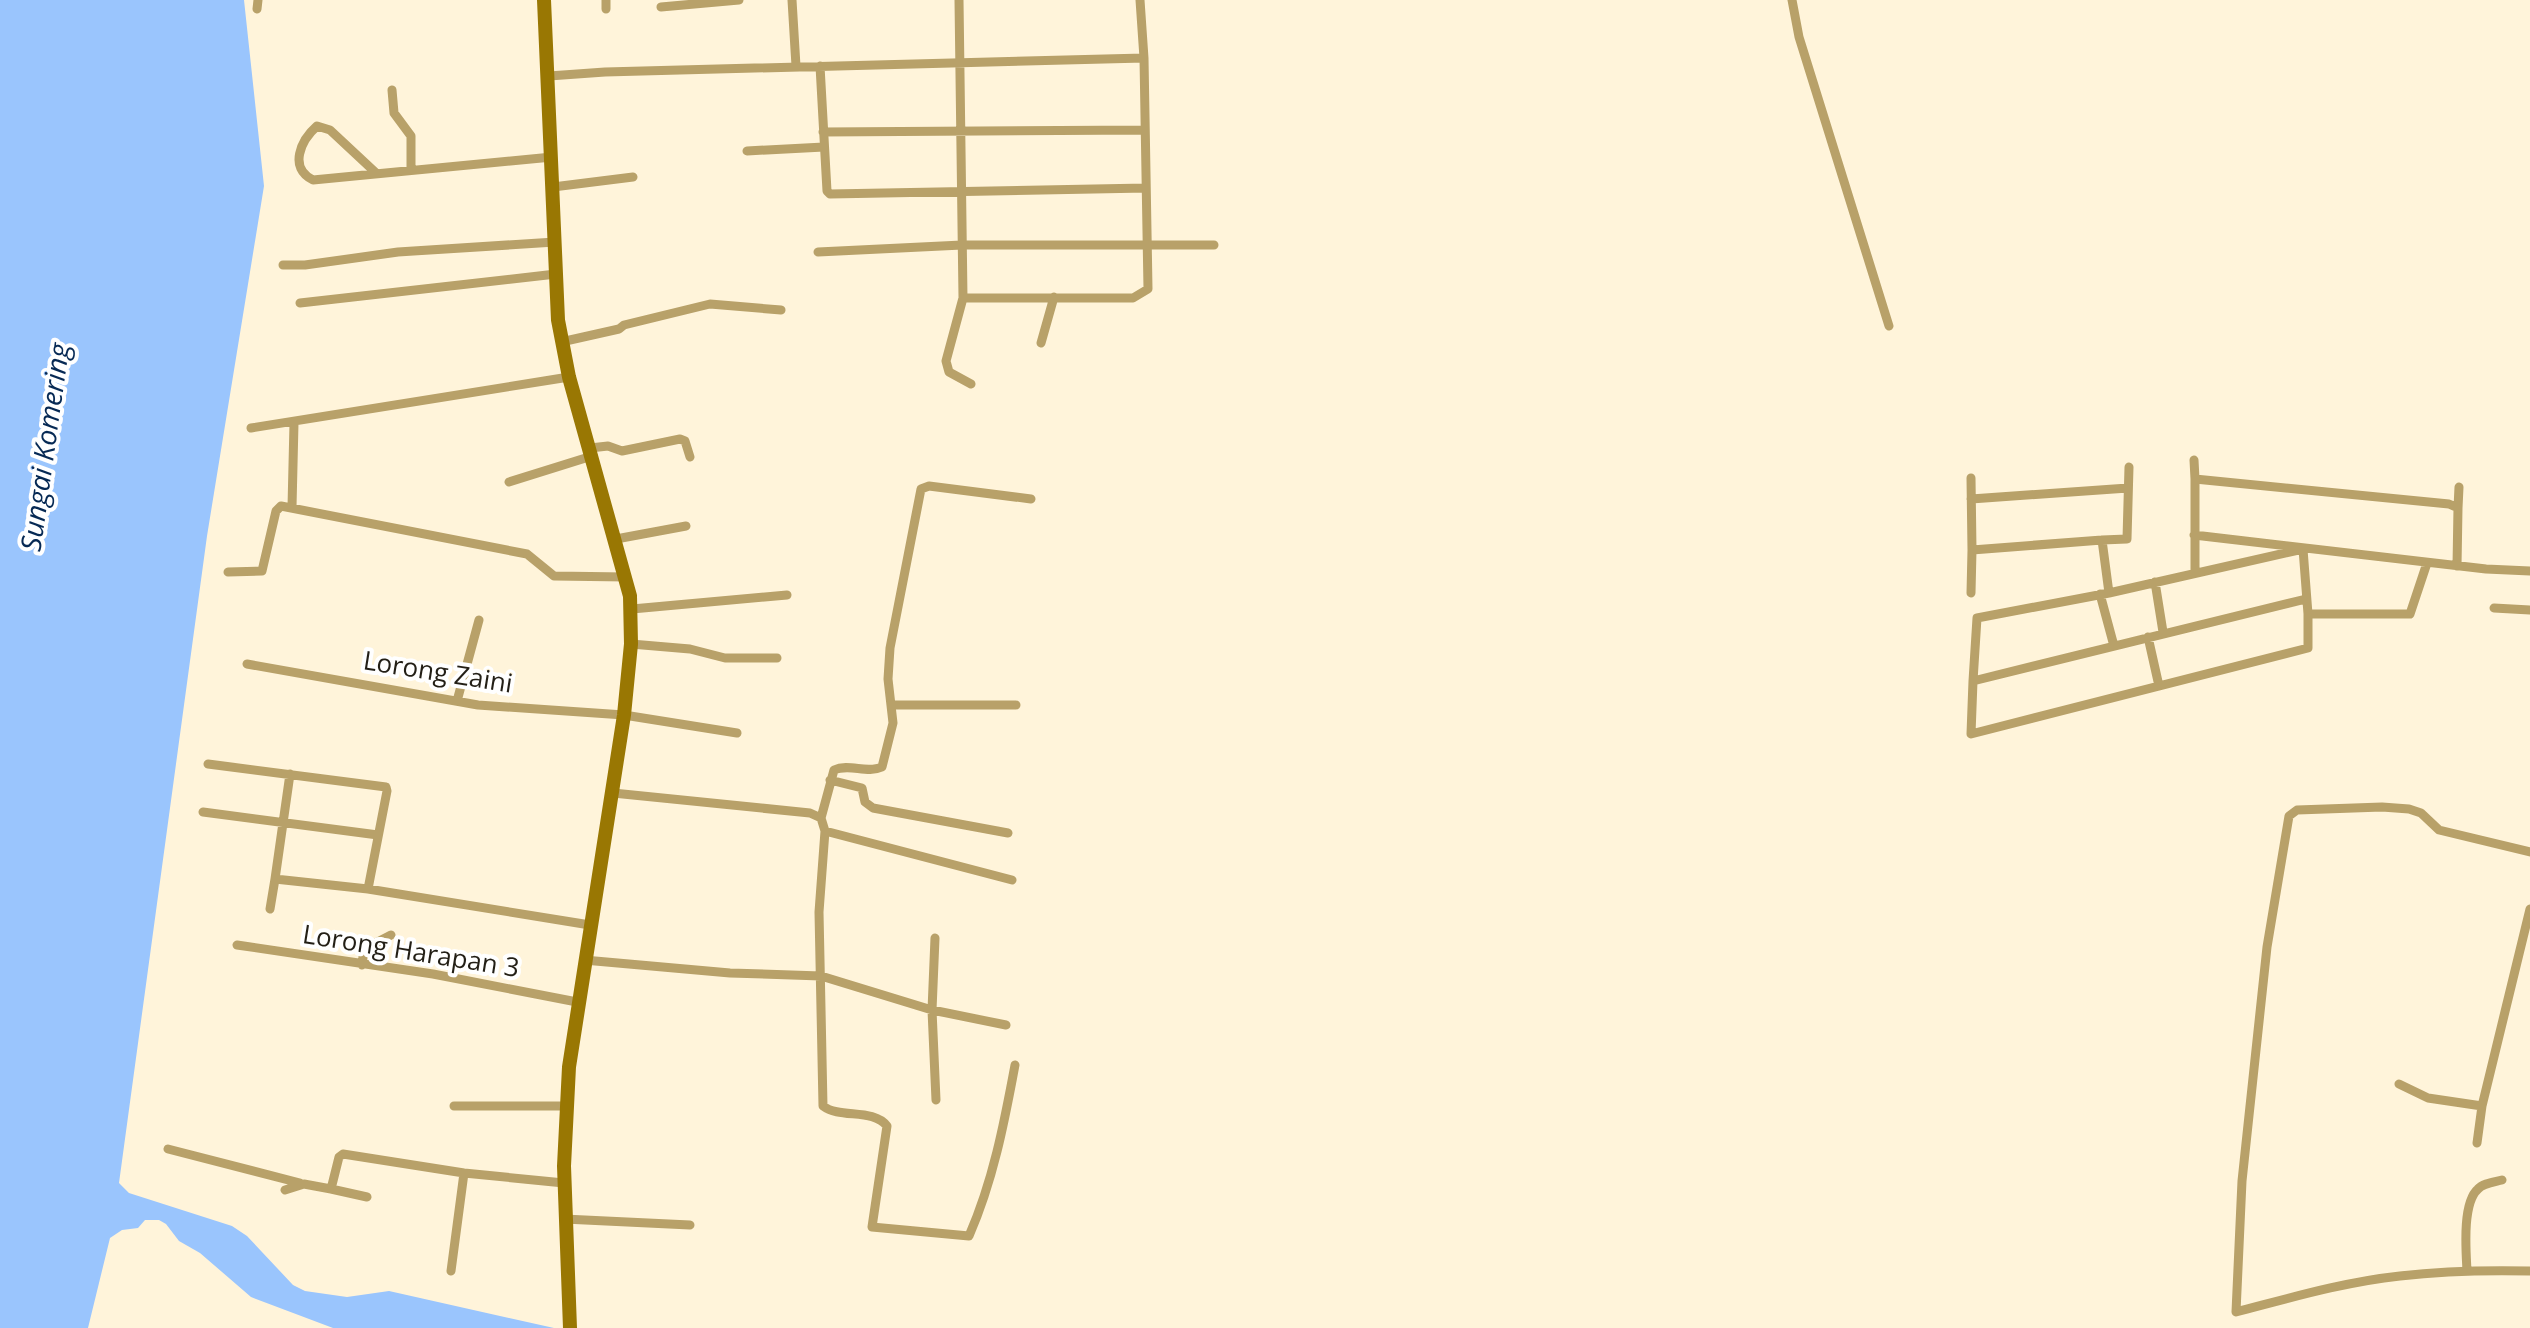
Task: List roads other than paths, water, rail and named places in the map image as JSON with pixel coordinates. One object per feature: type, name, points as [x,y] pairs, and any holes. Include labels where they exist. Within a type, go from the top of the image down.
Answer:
[{"type":"main road","points":[[544,0],[561,342],[616,539],[632,609],[624,715],[577,1002],[566,1106],[564,1219],[570,1324]]},
{"type":"street","points":[[661,7],[686,2],[739,0]]},
{"type":"street","points":[[792,0],[796,66]]},
{"type":"street","points":[[959,0],[963,298],[946,361],[949,372],[971,384]]},
{"type":"street","points":[[963,298],[1133,298],[1148,289],[1140,0]]},
{"type":"street","points":[[1792,0],[1799,37],[1889,326]]},
{"type":"street","points":[[549,76],[961,61],[1144,58]]},
{"type":"street","points":[[820,66],[827,191],[830,194],[1146,188]]},
{"type":"street","points":[[392,90],[394,113],[411,136],[411,169]]},
{"type":"street","points":[[375,172],[330,130],[317,126],[302,142],[299,161],[301,169],[311,179],[552,157]]},
{"type":"street","points":[[823,132],[1145,130]]},
{"type":"street","points":[[747,151],[824,147]]},
{"type":"street","points":[[553,187],[633,177]]},
{"type":"street","points":[[283,265],[305,265],[398,252],[555,242]]},
{"type":"street","points":[[818,252],[962,245],[1214,245]]},
{"type":"street","points":[[300,303],[556,274]]},
{"type":"street","points":[[1041,343],[1054,297]]},
{"type":"street","points":[[561,342],[710,304],[781,310]]},
{"type":"street","points":[[251,428],[569,377]]},
{"type":"street","points":[[292,507],[294,423]]},
{"type":"street","points":[[509,482],[608,446],[622,451],[680,439],[686,443],[690,457]]},
{"type":"street","points":[[2194,460],[2195,571]]},
{"type":"street","points":[[1972,550],[2127,539],[2129,467]]},
{"type":"street","points":[[1971,478],[1971,593]]},
{"type":"street","points":[[2195,479],[2449,504],[2458,508]]},
{"type":"street","points":[[1015,1065],[999,1151],[984,1202],[969,1236],[872,1227],[887,1126],[881,1119],[830,1111],[823,1106],[820,899],[825,831],[821,818],[830,780],[837,768],[880,769],[892,726],[888,679],[890,648],[921,489],[929,486],[1031,499]]},
{"type":"street","points":[[2457,566],[2459,487]]},
{"type":"street","points":[[1971,499],[2128,488]]},
{"type":"street","points":[[228,572],[262,571],[276,509],[281,506],[527,554],[557,577],[626,577]]},
{"type":"street","points":[[616,539],[686,526]]},
{"type":"street","points":[[2194,535],[2427,563],[2530,571]]},
{"type":"street","points":[[2102,540],[2105,593],[2114,646]]},
{"type":"street","points":[[2303,549],[2308,648],[1971,734],[1977,618],[2303,549]]},
{"type":"street","points":[[2308,614],[2410,614],[2427,563]]},
{"type":"street","points":[[2155,582],[2163,632]]},
{"type":"street","points":[[632,609],[787,595]]},
{"type":"street","points":[[1973,681],[2306,599]]},
{"type":"street","points":[[2494,608],[2530,610]]},
{"type":"street","points":[[457,701],[479,620]]},
{"type":"street","points":[[2148,637],[2159,686]]},
{"type":"street","points":[[631,644],[690,649],[725,658],[777,658]]},
{"type":"street","name":"Lorong Zaini","points":[[247,664],[457,701],[624,715],[737,733]]},
{"type":"street","points":[[892,705],[1016,705]]},
{"type":"street","points":[[208,764],[386,787],[368,889]]},
{"type":"street","points":[[270,909],[290,774]]},
{"type":"street","points":[[830,780],[862,788],[865,802],[873,808],[1008,833]]},
{"type":"street","points":[[613,793],[810,813],[821,818]]},
{"type":"street","points":[[2530,852],[2439,830],[2421,813],[2409,809],[2382,807],[2292,812],[2287,821],[2267,947],[2242,1181],[2236,1312],[2370,1280],[2467,1271],[2530,1271]]},
{"type":"street","points":[[203,812],[378,835]]},
{"type":"street","points":[[825,831],[1012,880]]},
{"type":"street","points":[[275,879],[368,889],[590,925]]},
{"type":"street","points":[[2477,1143],[2482,1106],[2530,909]]},
{"type":"street","points":[[362,965],[364,949],[391,935]]},
{"type":"street","points":[[935,938],[932,1010],[936,1100]]},
{"type":"street","name":"Lorong Harapan 3","points":[[237,945],[433,974],[577,1002]]},
{"type":"street","points":[[584,960],[730,973],[821,976],[932,1010],[1006,1025]]},
{"type":"street","points":[[2399,1084],[2428,1098],[2482,1106]]},
{"type":"street","points":[[454,1106],[566,1106]]},
{"type":"street","points":[[168,1149],[367,1197]]},
{"type":"street","points":[[331,1189],[339,1157],[343,1154],[464,1173],[564,1183]]},
{"type":"street","points":[[451,1271],[464,1173]]},
{"type":"street","points":[[2467,1271],[2465,1231],[2475,1193],[2482,1186],[2502,1180]]},
{"type":"street","points":[[285,1190],[304,1184]]},
{"type":"street","points":[[564,1219],[690,1225]]},
{"type":"water","name":"Sungai Komering","points":[[0,0],[244,0],[264,186],[207,536],[119,1183],[129,1193],[232,1226],[247,1236],[293,1285],[305,1291],[347,1297],[389,1291],[554,1328],[333,1328],[251,1297],[200,1253],[179,1241],[166,1224],[159,1220],[145,1220],[138,1228],[122,1230],[110,1238],[88,1328],[0,1328]]}]
